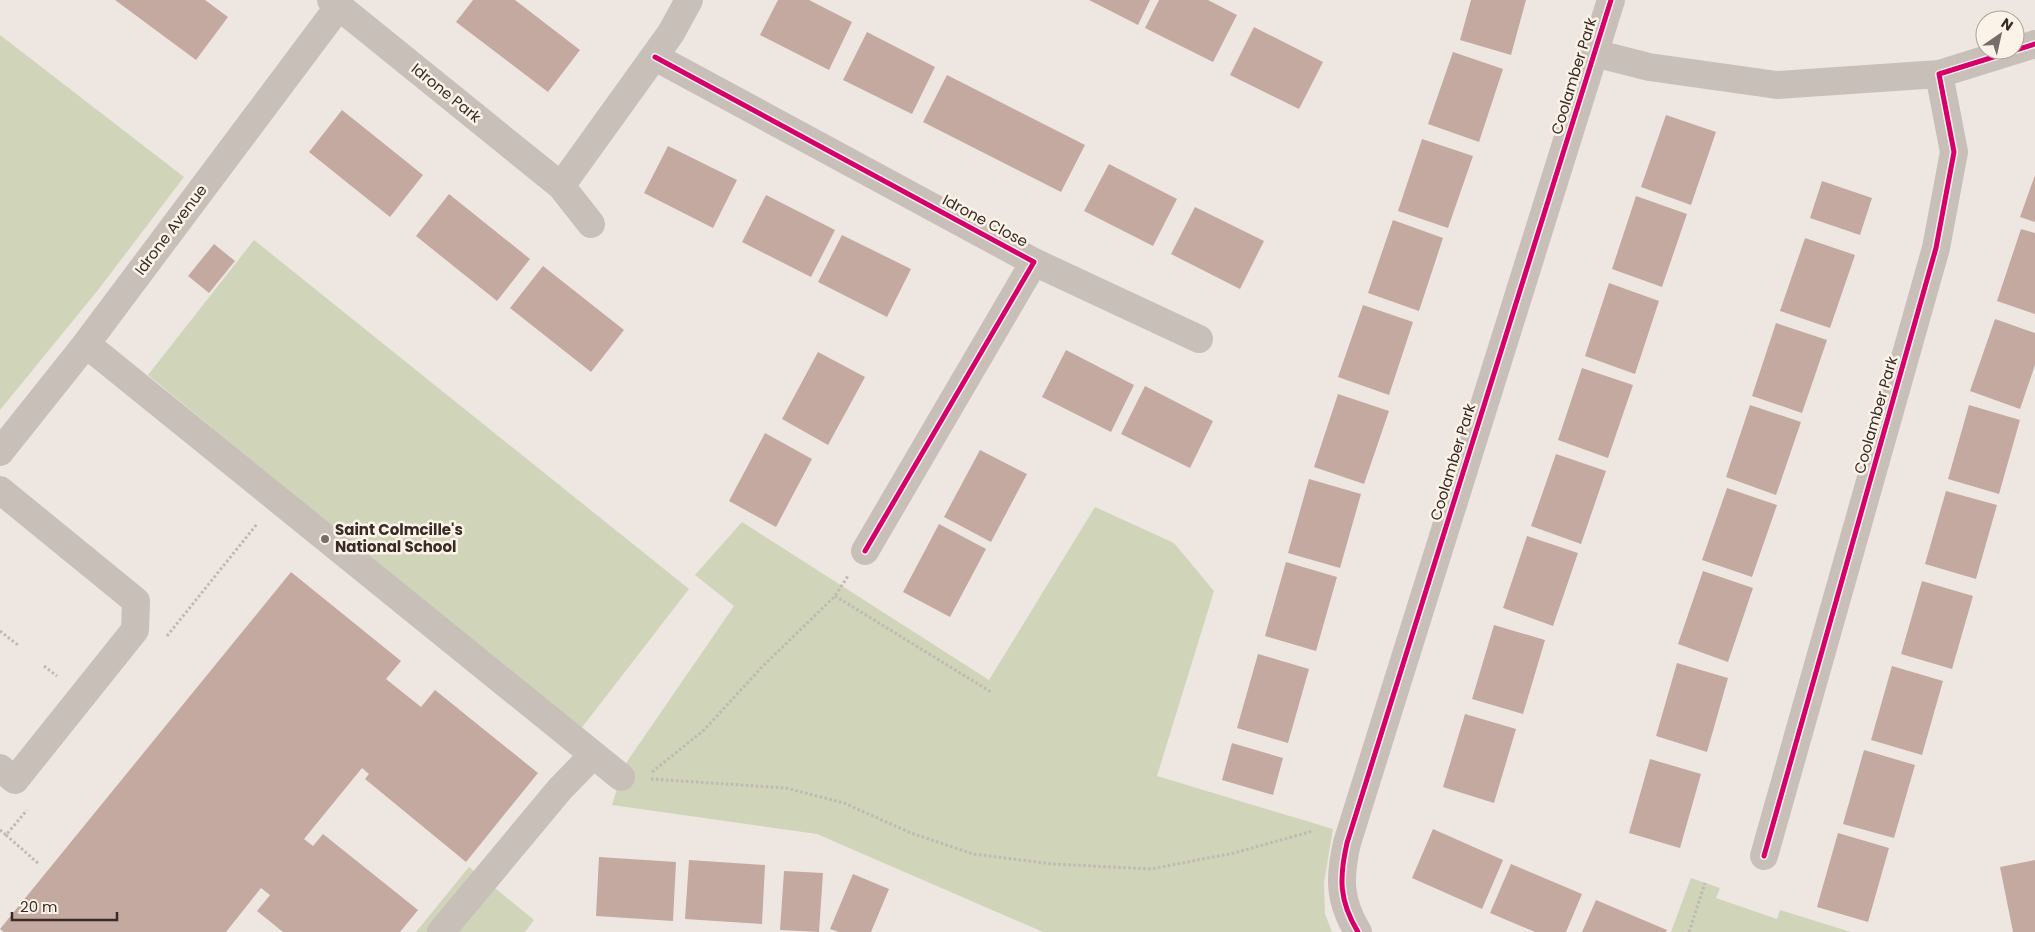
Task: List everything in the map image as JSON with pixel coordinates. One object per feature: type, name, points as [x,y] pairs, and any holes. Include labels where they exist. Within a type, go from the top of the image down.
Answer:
[{"type":"street","points":[[560,186],[655,57],[689,0]]},
{"type":"street","name":"Coolamber Park","points":[[1358,932],[1344,905],[1341,884],[1347,843],[1611,0]]},
{"type":"street","name":"Idrone Park","points":[[335,3],[560,186],[590,224]]},
{"type":"street","name":"Idrone Avenue","points":[[0,452],[86,344],[335,3]]},
{"type":"street","name":"Coolamber Park","points":[[1594,53],[1649,67],[1777,85],[1939,74],[2035,44]]},
{"type":"street","name":"Idrone Close","points":[[655,57],[1034,262],[1199,339]]},
{"type":"street","name":"Coolamber Park","points":[[1764,856],[1936,248],[1954,152],[1939,74]]},
{"type":"street","name":"Idrone Close","points":[[865,550],[1034,262]]},
{"type":"street","points":[[86,344],[621,777]]},
{"type":"street","points":[[0,490],[136,601],[135,630],[5,781]]},
{"type":"street","points":[[441,932],[560,789],[593,755]]},
{"type":"path","points":[[850,574],[835,596],[762,667],[704,730],[644,779],[786,788],[844,803],[911,833],[973,854],[1053,864],[1151,869],[1234,853],[1313,831]]},
{"type":"path","points":[[835,596],[991,692]]},
{"type":"path","points":[[0,631],[19,646]]},
{"type":"path","points":[[6,835],[39,864]]},
{"type":"path","points":[[1689,932],[1705,883]]},
{"type":"green space","points":[[0,35],[184,177],[98,290],[0,410]]},
{"type":"green space","points":[[254,240],[689,589],[580,730],[148,375]]},
{"type":"green space","points":[[1095,507],[1174,543],[1214,591],[1157,776],[1333,829],[1324,883],[1325,914],[1332,932],[1043,932],[817,834],[612,805],[624,766],[734,606],[695,575],[742,522],[989,680]]},
{"type":"green space","points":[[469,867],[534,920],[525,932],[416,932]]},
{"type":"green space","points":[[1691,878],[1720,888],[1716,898],[1777,919],[1780,910],[1851,932],[1671,932]]},
{"type":"building","points":[[115,0],[205,0],[228,17],[196,60]]},
{"type":"building","points":[[473,0],[515,0],[580,50],[548,92],[456,22]]},
{"type":"building","points":[[778,0],[809,0],[852,22],[829,70],[760,35]]},
{"type":"building","points":[[1089,0],[1150,0],[1138,25]]},
{"type":"building","points":[[1159,0],[1208,0],[1237,15],[1213,62],[1145,28]]},
{"type":"building","points":[[1471,0],[1526,0],[1511,55],[1460,40]]},
{"type":"building","points":[[1254,27],[1323,62],[1299,109],[1230,75]]},
{"type":"building","points":[[867,32],[935,67],[912,114],[843,80]]},
{"type":"building","points":[[1453,52],[1503,69],[1479,142],[1428,124]]},
{"type":"building","points":[[947,75],[1085,145],[1061,192],[923,122]]},
{"type":"building","points":[[342,110],[423,175],[390,217],[309,152]]},
{"type":"building","points":[[1666,115],[1716,132],[1691,205],[1641,187]]},
{"type":"building","points":[[1422,139],[1473,156],[1448,228],[1398,211]]},
{"type":"building","points":[[668,146],[737,180],[713,228],[644,193]]},
{"type":"building","points":[[1109,164],[1177,199],[1153,246],[1084,211]]},
{"type":"building","points":[[2035,175],[2035,222],[2020,217]]},
{"type":"building","points":[[1822,181],[1872,198],[1860,235],[1810,218]]},
{"type":"building","points":[[449,194],[530,259],[497,301],[416,236]]},
{"type":"building","points":[[766,195],[835,230],[811,277],[742,242]]},
{"type":"building","points":[[1636,196],[1687,214],[1662,287],[1612,269]]},
{"type":"building","points":[[1195,207],[1264,241],[1240,289],[1171,254]]},
{"type":"building","points":[[1393,220],[1443,238],[1419,311],[1368,293]]},
{"type":"building","points":[[2021,229],[2035,233],[2035,314],[1997,301]]},
{"type":"building","points":[[842,235],[911,269],[887,317],[818,282]]},
{"type":"building","points":[[1805,238],[1855,255],[1830,328],[1780,311]]},
{"type":"building","points":[[214,244],[235,261],[209,293],[188,276]]},
{"type":"building","points":[[543,266],[624,330],[591,372],[510,308]]},
{"type":"building","points":[[1609,283],[1659,301],[1635,374],[1585,356]]},
{"type":"building","points":[[1363,305],[1413,322],[1389,395],[1338,377]]},
{"type":"building","points":[[1995,319],[2035,333],[2035,365],[2020,409],[1970,391]]},
{"type":"building","points":[[1776,323],[1827,340],[1802,413],[1752,396]]},
{"type":"building","points":[[1066,350],[1134,385],[1111,432],[1042,397]]},
{"type":"building","points":[[818,352],[865,377],[828,445],[782,419]]},
{"type":"building","points":[[1582,368],[1633,385],[1608,458],[1558,440]]},
{"type":"building","points":[[1145,386],[1213,421],[1190,468],[1121,434]]},
{"type":"building","points":[[1338,394],[1389,411],[1364,484],[1314,467]]},
{"type":"building","points":[[1750,405],[1801,422],[1776,495],[1726,477]]},
{"type":"building","points":[[1969,405],[2020,420],[1999,494],[1948,479]]},
{"type":"building","points":[[765,433],[812,459],[776,527],[729,501]]},
{"type":"building","points":[[980,450],[1027,474],[991,542],[944,517]]},
{"type":"building","points":[[1556,454],[1606,471],[1581,544],[1531,526]]},
{"type":"building","points":[[1309,479],[1361,494],[1340,568],[1288,553]]},
{"type":"building","points":[[1727,488],[1777,505],[1752,577],[1702,560]]},
{"type":"building","points":[[1946,491],[1997,505],[1976,579],[1925,564]]},
{"type":"building","points":[[939,524],[986,549],[950,617],[903,592]]},
{"type":"building","points":[[1527,536],[1578,553],[1553,626],[1503,608]]},
{"type":"building","points":[[1286,562],[1337,577],[1316,651],[1265,636]]},
{"type":"building","points":[[1703,571],[1753,588],[1728,662],[1678,644]]},
{"type":"building","points":[[291,572],[401,661],[386,679],[421,707],[435,690],[538,773],[466,862],[365,779],[369,774],[362,768],[304,839],[313,846],[323,834],[418,910],[400,932],[283,932],[257,911],[270,895],[261,888],[226,932],[4,932],[0,929]]},
{"type":"building","points":[[1922,581],[1973,596],[1952,669],[1901,654]]},
{"type":"building","points":[[1494,625],[1545,640],[1523,714],[1472,699]]},
{"type":"building","points":[[1258,654],[1309,669],[1288,743],[1237,728]]},
{"type":"building","points":[[1677,663],[1728,678],[1707,752],[1656,736]]},
{"type":"building","points":[[1892,666],[1943,681],[1922,755],[1871,740]]},
{"type":"building","points":[[1465,714],[1516,729],[1494,803],[1443,787]]},
{"type":"building","points":[[1232,743],[1283,758],[1273,795],[1222,780]]},
{"type":"building","points":[[1864,750],[1915,765],[1894,838],[1843,824]]},
{"type":"building","points":[[1650,759],[1701,774],[1680,848],[1629,833]]},
{"type":"building","points":[[1433,829],[1503,860],[1482,909],[1412,878]]},
{"type":"building","points":[[1838,833],[1889,848],[1868,922],[1817,907]]},
{"type":"building","points":[[599,857],[676,862],[673,921],[596,916]]},
{"type":"building","points":[[689,860],[765,865],[762,924],[685,919]]},
{"type":"building","points":[[2035,860],[2035,932],[2013,932],[2000,867]]},
{"type":"building","points":[[1511,864],[1582,894],[1566,932],[1535,932],[1490,913]]},
{"type":"building","points":[[784,871],[823,873],[819,932],[780,930]]},
{"type":"building","points":[[853,874],[889,889],[871,932],[839,932],[830,929]]},
{"type":"building","points":[[1596,900],[1667,930],[1666,932],[1582,932]]},
{"type":"cycle path","points":[[1358,932],[1347,910],[1342,889],[1347,843],[1611,0]]},
{"type":"cycle path","points":[[1764,856],[1936,248],[1954,152],[1939,74],[2035,44]]},
{"type":"cycle path","points":[[655,57],[1034,262],[865,551]]},
{"type":"place","name":"Saint Colmcille's National School","points":[[325,539]]}]
